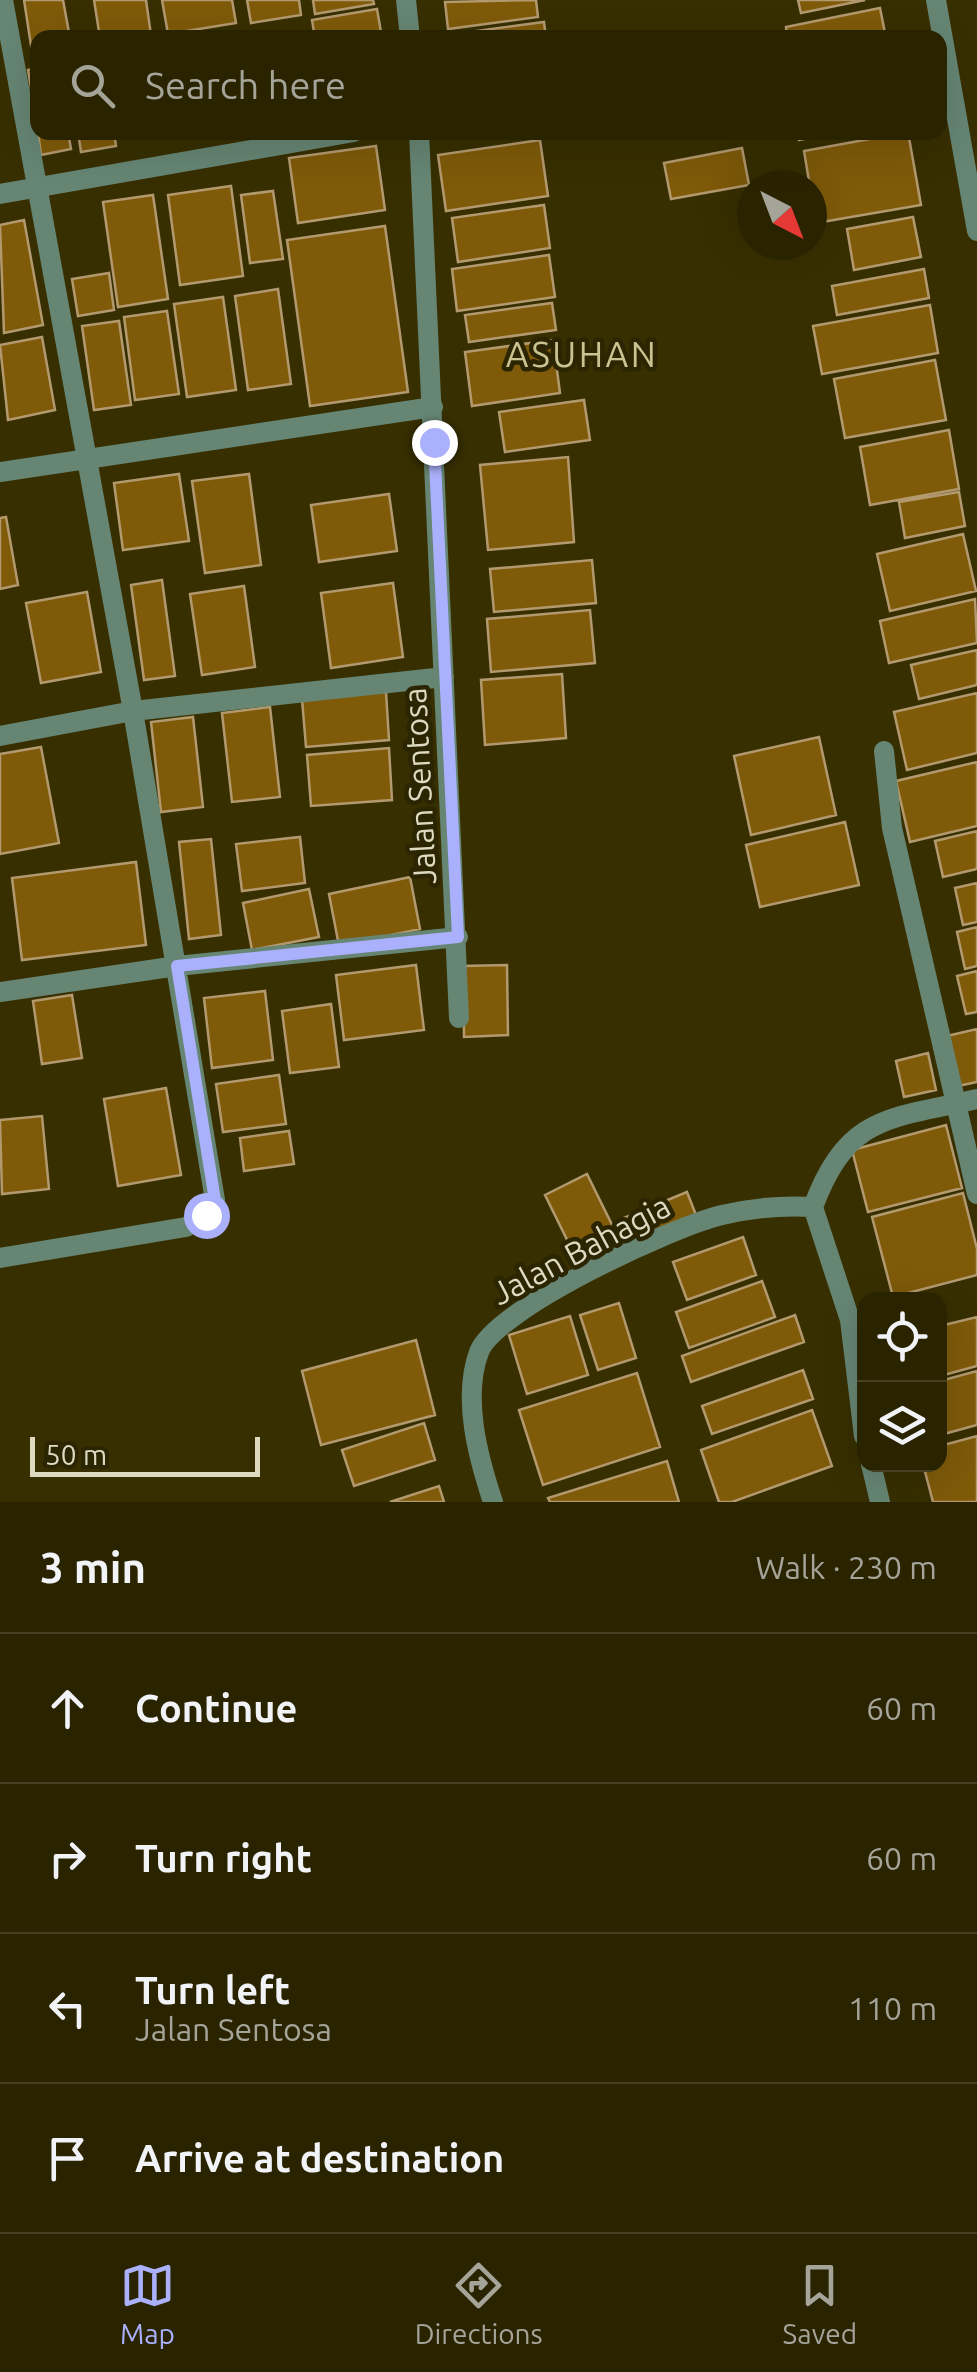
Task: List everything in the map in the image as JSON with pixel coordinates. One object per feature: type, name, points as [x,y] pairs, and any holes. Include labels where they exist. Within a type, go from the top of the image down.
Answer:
[{"type":"street","points":[[0,1258],[186,1227],[206,1215],[215,1200],[134,711],[4,0]]},
{"type":"street","points":[[406,0],[409,30]]},
{"type":"street","points":[[936,0],[941,30]]},
{"type":"street","points":[[947,61],[977,226]]},
{"type":"street","points":[[0,194],[306,140]]},
{"type":"street","name":"Jalan Sentosa","points":[[419,140],[458,937],[458,1018]]},
{"type":"street","points":[[0,472],[432,407]]},
{"type":"street","points":[[0,736],[134,711],[444,677]]},
{"type":"street","points":[[884,751],[892,828],[967,1101],[977,1194]]},
{"type":"street","points":[[0,992],[177,966],[458,937]]},
{"type":"street","points":[[857,1382],[850,1320],[813,1207],[836,1159],[856,1135],[878,1121],[967,1101]]},
{"type":"street","name":"Jalan Bahagia","points":[[493,1502],[474,1435],[473,1383],[479,1350],[498,1324],[646,1243],[719,1216],[779,1205],[813,1207]]},
{"type":"street","points":[[873,1472],[880,1502]]},
{"type":"building","points":[[24,0],[63,0],[69,30],[30,30],[30,39]]},
{"type":"building","points":[[94,0],[146,0],[150,30],[99,30]]},
{"type":"building","points":[[162,0],[232,0],[236,23],[167,30]]},
{"type":"building","points":[[247,0],[299,0],[301,15],[251,23]]},
{"type":"building","points":[[313,0],[373,0],[374,4],[315,14]]},
{"type":"building","points":[[536,0],[538,17],[448,29],[445,2]]},
{"type":"building","points":[[798,0],[865,0],[801,13]]},
{"type":"building","points":[[880,8],[884,30],[786,30]]},
{"type":"building","points":[[377,9],[381,30],[314,30],[312,20]]},
{"type":"building","points":[[544,22],[545,30],[484,30]]},
{"type":"building","points":[[39,140],[69,140],[71,149],[41,155]]},
{"type":"building","points":[[79,140],[115,140],[116,146],[81,152]]},
{"type":"building","points":[[540,140],[548,196],[446,211],[438,155]]},
{"type":"building","points":[[864,140],[909,140],[921,205],[827,221],[827,170],[807,170],[804,151]]},
{"type":"building","points":[[376,146],[385,210],[298,223],[289,158]]},
{"type":"building","points":[[742,148],[746,170],[737,170],[737,187],[671,199],[664,163]]},
{"type":"building","points":[[231,186],[243,276],[180,285],[168,195]]},
{"type":"building","points":[[273,191],[283,259],[250,263],[241,195]]},
{"type":"building","points":[[153,195],[168,299],[118,307],[103,202]]},
{"type":"building","points":[[544,205],[550,248],[458,262],[452,218]]},
{"type":"building","points":[[913,217],[921,257],[854,270],[847,229]]},
{"type":"building","points":[[24,220],[43,325],[4,333],[0,225]]},
{"type":"building","points":[[385,226],[408,392],[310,406],[287,240]]},
{"type":"building","points":[[549,255],[555,297],[457,311],[452,269]]},
{"type":"building","points":[[924,269],[929,298],[837,315],[832,286]]},
{"type":"building","points":[[109,273],[114,310],[78,316],[72,279]]},
{"type":"building","points":[[278,289],[291,384],[248,390],[235,296]]},
{"type":"building","points":[[223,297],[236,390],[187,397],[174,304]]},
{"type":"building","points":[[552,303],[556,330],[469,342],[465,315]]},
{"type":"building","points":[[930,305],[938,353],[822,374],[813,326]]},
{"type":"building","points":[[167,311],[179,394],[135,400],[124,317]]},
{"type":"building","points":[[119,321],[131,405],[94,410],[82,326]]},
{"type":"building","points":[[42,337],[55,410],[8,420],[0,345]]},
{"type":"building","points":[[553,340],[560,393],[472,406],[465,352]]},
{"type":"building","points":[[935,360],[946,420],[845,438],[834,379]]},
{"type":"building","points":[[584,400],[590,440],[505,452],[499,412]]},
{"type":"building","points":[[949,430],[959,489],[870,505],[860,447]]},
{"type":"building","points":[[568,457],[574,542],[488,550],[480,465]]},
{"type":"building","points":[[179,474],[189,541],[123,550],[114,483]]},
{"type":"building","points":[[249,474],[261,565],[205,573],[192,481]]},
{"type":"building","points":[[959,492],[965,526],[905,538],[899,502]]},
{"type":"building","points":[[389,494],[397,551],[319,562],[311,505]]},
{"type":"building","points":[[6,517],[18,585],[0,589],[0,518]]},
{"type":"building","points":[[963,534],[976,591],[890,611],[877,554]]},
{"type":"building","points":[[592,560],[596,603],[494,612],[490,569]]},
{"type":"building","points":[[162,580],[175,676],[144,680],[131,585]]},
{"type":"building","points":[[393,583],[403,657],[331,668],[321,593]]},
{"type":"building","points":[[244,586],[255,667],[202,675],[190,594]]},
{"type":"building","points":[[87,592],[101,672],[41,683],[26,603]]},
{"type":"building","points":[[975,599],[977,643],[889,663],[880,621]]},
{"type":"building","points":[[590,610],[595,663],[491,672],[487,619]]},
{"type":"building","points":[[977,650],[977,685],[919,699],[911,665]]},
{"type":"building","points":[[562,674],[566,738],[485,745],[481,680]]},
{"type":"building","points":[[386,692],[389,740],[306,747],[302,699]]},
{"type":"building","points":[[977,693],[977,753],[907,770],[894,712]]},
{"type":"building","points":[[270,707],[280,797],[232,802],[222,713]]},
{"type":"building","points":[[193,717],[203,807],[161,812],[151,722]]},
{"type":"building","points":[[819,737],[836,815],[751,835],[734,756]]},
{"type":"building","points":[[41,747],[59,843],[0,854],[0,754]]},
{"type":"building","points":[[389,748],[392,800],[311,806],[307,755]]},
{"type":"building","points":[[977,762],[977,826],[910,842],[896,781]]},
{"type":"building","points":[[845,822],[859,885],[760,907],[746,845]]},
{"type":"building","points":[[977,831],[977,869],[943,877],[935,841]]},
{"type":"building","points":[[300,837],[305,883],[242,891],[236,844]]},
{"type":"building","points":[[211,839],[221,935],[189,939],[179,842]]},
{"type":"building","points":[[136,862],[146,945],[22,960],[12,878]]},
{"type":"building","points":[[410,877],[420,929],[339,946],[329,894]]},
{"type":"building","points":[[977,883],[977,922],[963,925],[955,888]]},
{"type":"building","points":[[309,889],[319,937],[252,950],[243,903]]},
{"type":"building","points":[[977,927],[977,966],[965,969],[957,932]]},
{"type":"building","points":[[416,965],[424,1030],[344,1040],[336,975]]},
{"type":"building","points":[[507,965],[508,1035],[464,1037],[463,966]]},
{"type":"building","points":[[977,971],[977,1012],[966,1014],[957,976]]},
{"type":"building","points":[[265,991],[273,1060],[212,1068],[204,998]]},
{"type":"building","points":[[72,995],[82,1058],[42,1064],[33,1001]]},
{"type":"building","points":[[331,1004],[339,1067],[290,1073],[282,1011]]},
{"type":"building","points":[[977,1029],[977,1082],[958,1086],[947,1036]]},
{"type":"building","points":[[928,1053],[936,1090],[904,1097],[896,1061]]},
{"type":"building","points":[[279,1075],[286,1124],[223,1132],[216,1084]]},
{"type":"building","points":[[166,1088],[181,1175],[118,1186],[104,1099]]},
{"type":"building","points":[[42,1116],[49,1189],[2,1194],[0,1120]]},
{"type":"building","points":[[946,1125],[962,1188],[868,1212],[852,1150]]},
{"type":"building","points":[[289,1131],[294,1164],[244,1171],[240,1138]]},
{"type":"building","points":[[587,1174],[620,1241],[578,1262],[545,1195]]},
{"type":"building","points":[[687,1192],[696,1215],[633,1241],[624,1218]]},
{"type":"building","points":[[963,1193],[977,1249],[977,1275],[912,1292],[892,1292],[872,1217]]},
{"type":"building","points":[[743,1237],[756,1275],[687,1300],[673,1262]]},
{"type":"building","points":[[762,1281],[775,1317],[689,1348],[676,1312]]},
{"type":"building","points":[[619,1303],[636,1358],[598,1370],[580,1315]]},
{"type":"building","points":[[795,1315],[804,1342],[691,1382],[682,1356]]},
{"type":"building","points":[[570,1316],[588,1375],[527,1394],[509,1335]]},
{"type":"building","points":[[977,1317],[977,1366],[947,1374],[947,1324]]},
{"type":"building","points":[[416,1340],[435,1415],[321,1445],[302,1371]]},
{"type":"building","points":[[803,1370],[813,1399],[712,1434],[702,1406]]},
{"type":"building","points":[[977,1371],[977,1425],[947,1433],[947,1379]]},
{"type":"building","points":[[637,1373],[660,1447],[543,1485],[519,1410]]},
{"type":"building","points":[[812,1410],[832,1466],[732,1502],[719,1502],[701,1450]]},
{"type":"building","points":[[424,1423],[435,1460],[354,1486],[342,1450]]},
{"type":"building","points":[[977,1436],[977,1502],[933,1502],[925,1472],[947,1472],[947,1444]]},
{"type":"building","points":[[667,1461],[679,1502],[550,1502],[548,1498]]},
{"type":"building","points":[[439,1486],[444,1502],[390,1502]]},
{"type":"district","name":"ASUHAN","points":[[582,355]]},
{"type":"route","points":[[206,1215],[215,1200],[177,966],[458,937],[434,442]]}]
